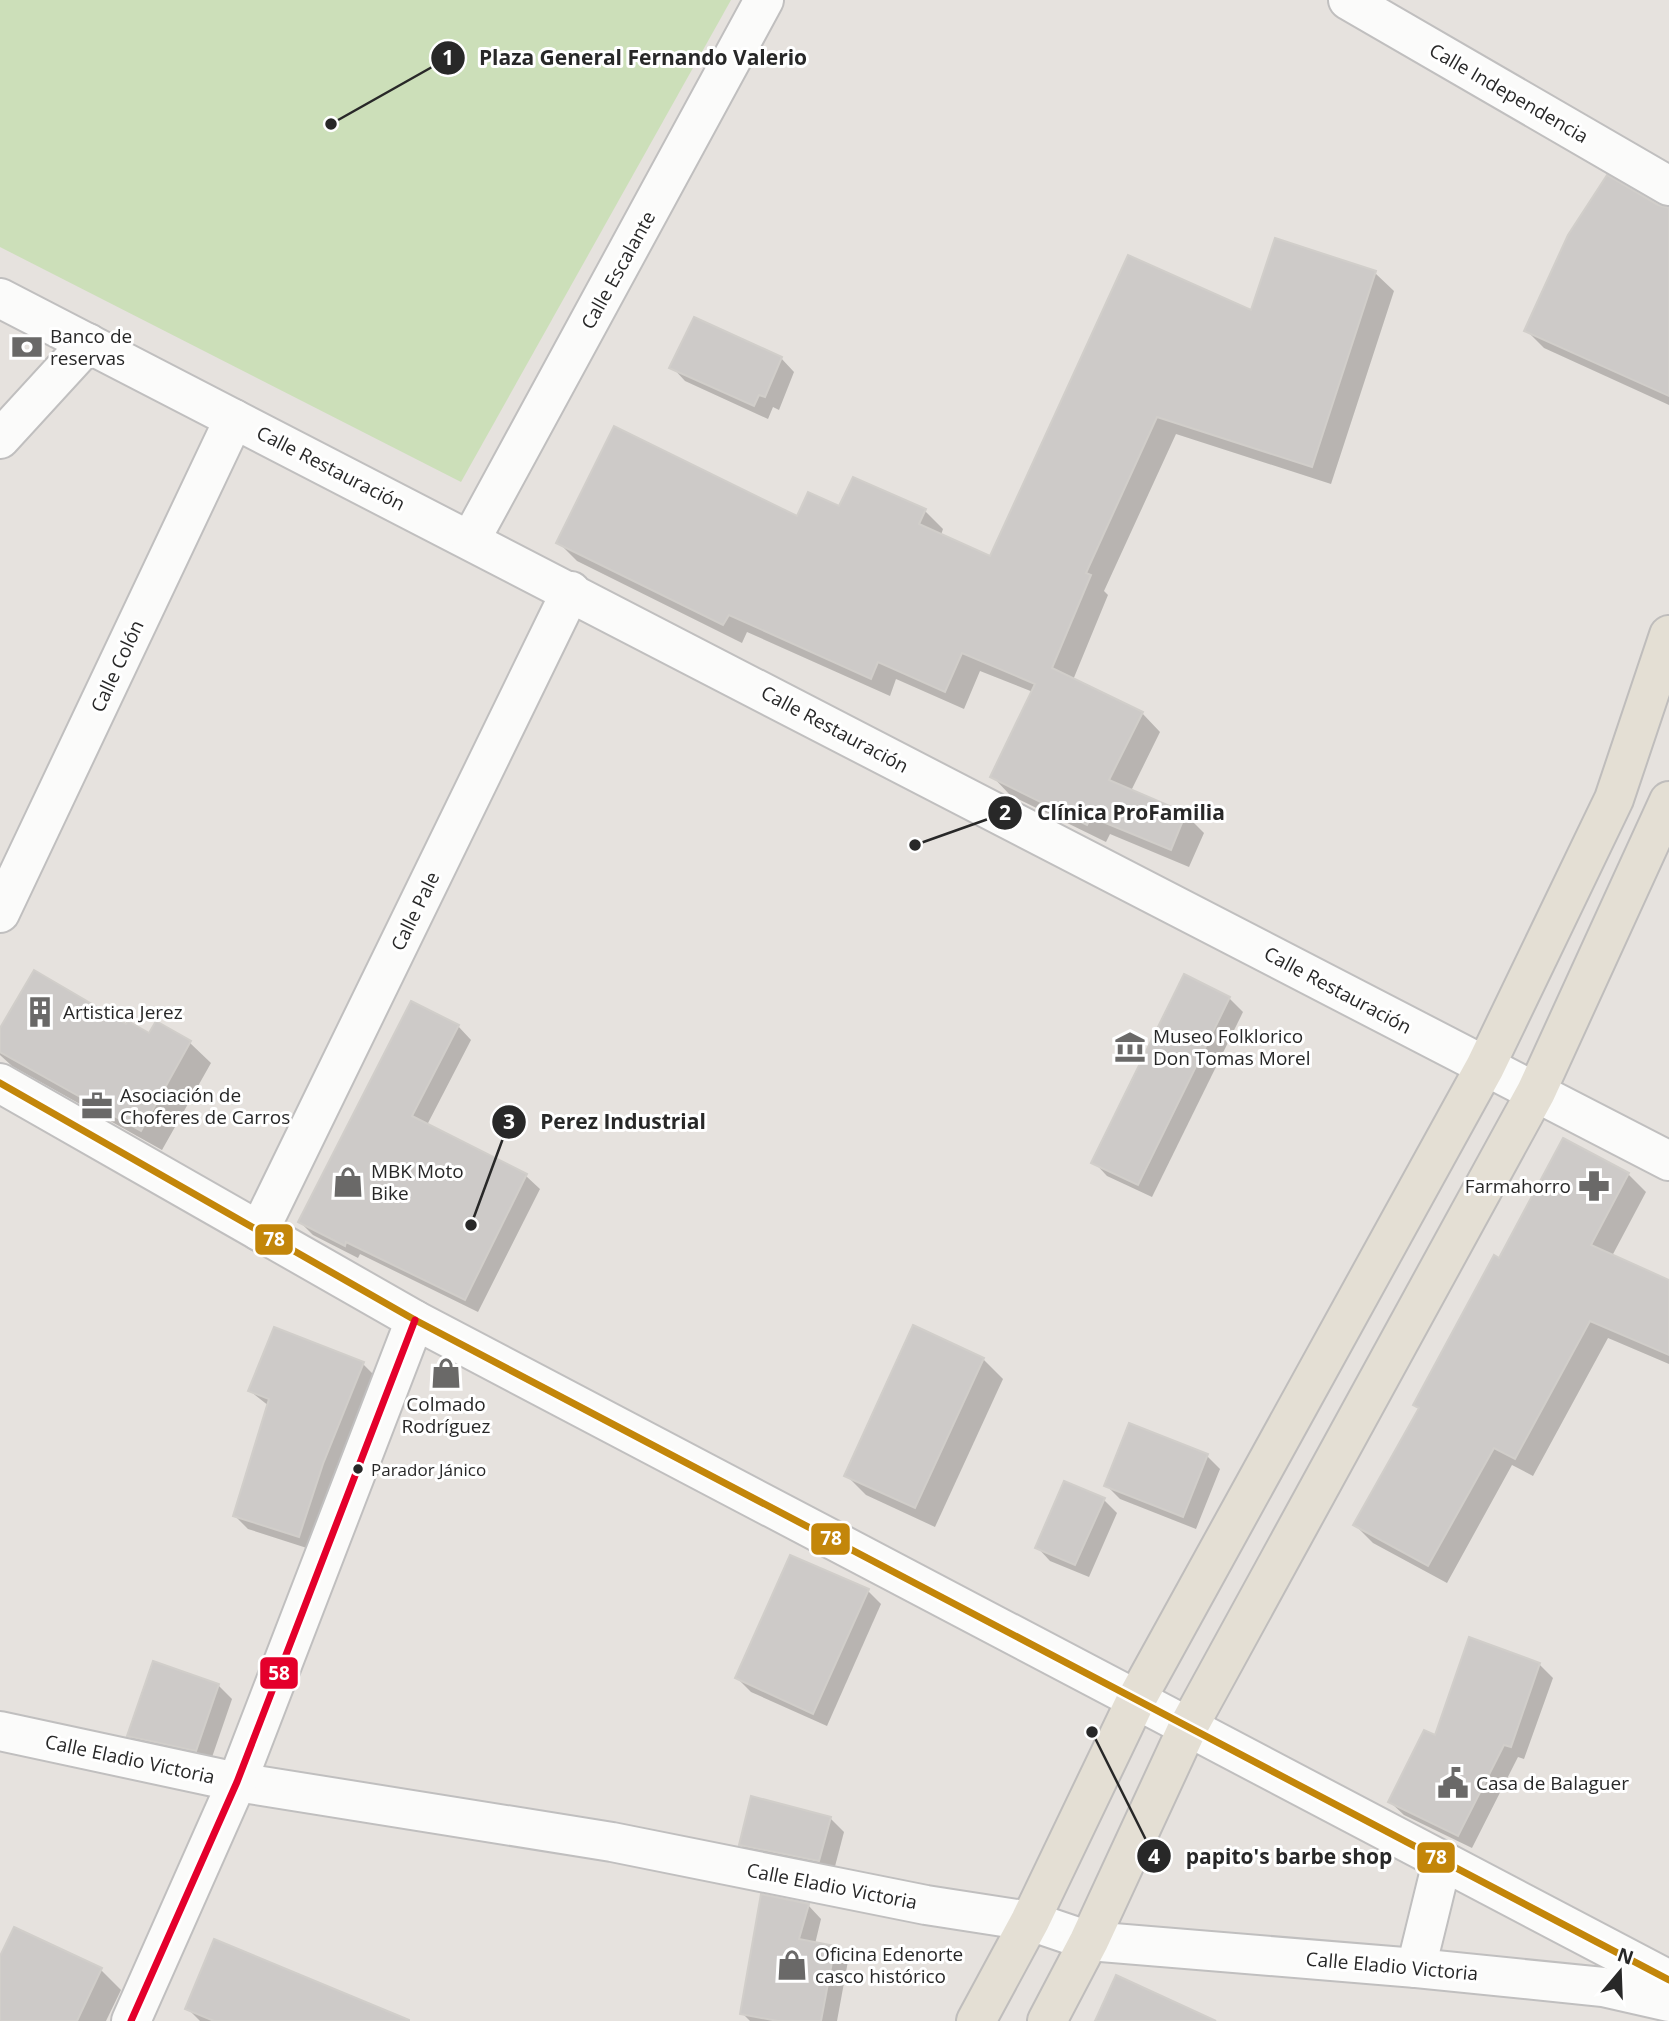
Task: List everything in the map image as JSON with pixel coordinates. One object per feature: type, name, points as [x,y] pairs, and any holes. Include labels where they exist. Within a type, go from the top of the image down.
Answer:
[{"type":"main road","points":[[976,2021],[1030,1921],[1136,1700],[1485,1067],[1614,799],[1669,635]]},
{"type":"main road","points":[[1047,2021],[1088,1941],[1187,1729],[1536,1092],[1669,801]]},
{"type":"street","name":"Calle Escalante","points":[[471,539],[764,0]]},
{"type":"street","name":"Calle Independencia","points":[[1348,0],[1669,186]]},
{"type":"street","name":"Calle Restauración","points":[[0,298],[471,539],[1669,1161]]},
{"type":"street","points":[[0,439],[88,343]]},
{"type":"street","name":"Calle Colón","points":[[0,913],[234,419]]},
{"type":"street","name":"Calle Pale","points":[[259,1231],[571,591]]},
{"type":"street","points":[[0,1083],[415,1320],[1187,1729],[1669,1980]]},
{"type":"street","points":[[131,2021],[237,1782],[415,1320]]},
{"type":"street","name":"Calle Eladio Victoria","points":[[0,1731],[237,1782],[612,1842],[926,1905],[1030,1921],[1088,1941],[1416,1968],[1603,1987],[1669,2002]]},
{"type":"street","points":[[1416,1968],[1442,1862]]},
{"type":"green space","points":[[0,0],[731,0],[461,482],[0,247]]},
{"type":"building","points":[[1607,175],[1658,205],[1669,208],[1669,396],[1524,331],[1568,235]]},
{"type":"building","points":[[1275,238],[1376,271],[1312,467],[1157,417],[1086,573],[1091,575],[1052,668],[1143,712],[1109,780],[1186,813],[1171,850],[1091,817],[1087,825],[990,777],[1035,684],[962,653],[945,692],[878,662],[871,679],[729,615],[723,625],[556,543],[614,426],[797,516],[808,492],[839,506],[853,477],[926,509],[919,524],[990,556],[1128,255],[1251,310]]},
{"type":"building","points":[[694,317],[782,357],[765,397],[759,395],[754,406],[669,368]]},
{"type":"building","points":[[34,970],[126,1024],[128,1021],[149,1033],[156,1021],[191,1041],[141,1131],[0,1052],[0,1028]]},
{"type":"building","points":[[1184,974],[1230,997],[1138,1185],[1091,1163]]},
{"type":"building","points":[[411,1001],[459,1025],[412,1116],[527,1174],[465,1300],[346,1242],[345,1246],[298,1222]]},
{"type":"building","points":[[1563,1138],[1629,1173],[1591,1245],[1669,1280],[1669,1355],[1590,1321],[1515,1459],[1494,1448],[1428,1566],[1353,1525],[1419,1408],[1413,1405],[1494,1255],[1499,1258]]},
{"type":"building","points":[[913,1325],[984,1358],[915,1508],[844,1476]]},
{"type":"building","points":[[274,1327],[364,1362],[323,1464],[299,1537],[233,1516],[269,1399],[248,1391]]},
{"type":"building","points":[[1129,1423],[1208,1454],[1183,1517],[1104,1486]]},
{"type":"building","points":[[1064,1481],[1105,1498],[1075,1565],[1035,1548]]},
{"type":"building","points":[[790,1555],[869,1589],[813,1714],[735,1678]]},
{"type":"building","points":[[1469,1637],[1540,1663],[1511,1747],[1504,1745],[1458,1836],[1388,1802],[1424,1730],[1435,1735]]},
{"type":"building","points":[[153,1661],[219,1684],[196,1751],[127,1736]]},
{"type":"building","points":[[751,1796],[831,1817],[819,1861],[739,1845]]},
{"type":"building","points":[[761,1894],[809,1904],[799,1939],[835,1946],[821,2021],[778,2021],[740,2014]]},
{"type":"building","points":[[14,1927],[102,1968],[77,2021],[0,2021],[0,1956]]},
{"type":"building","points":[[214,1939],[409,2021],[214,2021],[185,2009]]},
{"type":"building","points":[[1116,1975],[1216,2021],[1095,2021]]},
{"type":"transit line","name":"78","points":[[0,1083],[415,1320],[1669,1980]]},
{"type":"transit line","name":"58","points":[[131,2021],[237,1782],[415,1320]]},
{"type":"place","name":"Plaza General Fernando Valerio","points":[[331,124]]},
{"type":"place","name":"Banco de reservas","points":[[27,347]]},
{"type":"place","name":"Clínica ProFamilia","points":[[915,845]]},
{"type":"place","name":"Artistica Jerez","points":[[40,1012]]},
{"type":"place","name":"Museo Folklorico Don Tomas Morel","points":[[1130,1047]]},
{"type":"place","name":"Asociación de Choferes de Carros","points":[[97,1106]]},
{"type":"place","name":"MBK Moto Bike","points":[[348,1182]]},
{"type":"place","name":"Farmahorro","points":[[1594,1186]]},
{"type":"place","name":"Perez Industrial","points":[[471,1225]]},
{"type":"place","name":"Colmado Rodríguez","points":[[446,1373]]},
{"type":"place","name":"Parador Jánico","points":[[358,1469]]},
{"type":"place","name":"papito's barbe shop","points":[[1092,1732]]},
{"type":"place","name":"Casa de Balaguer","points":[[1453,1783]]},
{"type":"place","name":"Oficina Edenorte casco histórico","points":[[792,1965]]}]
